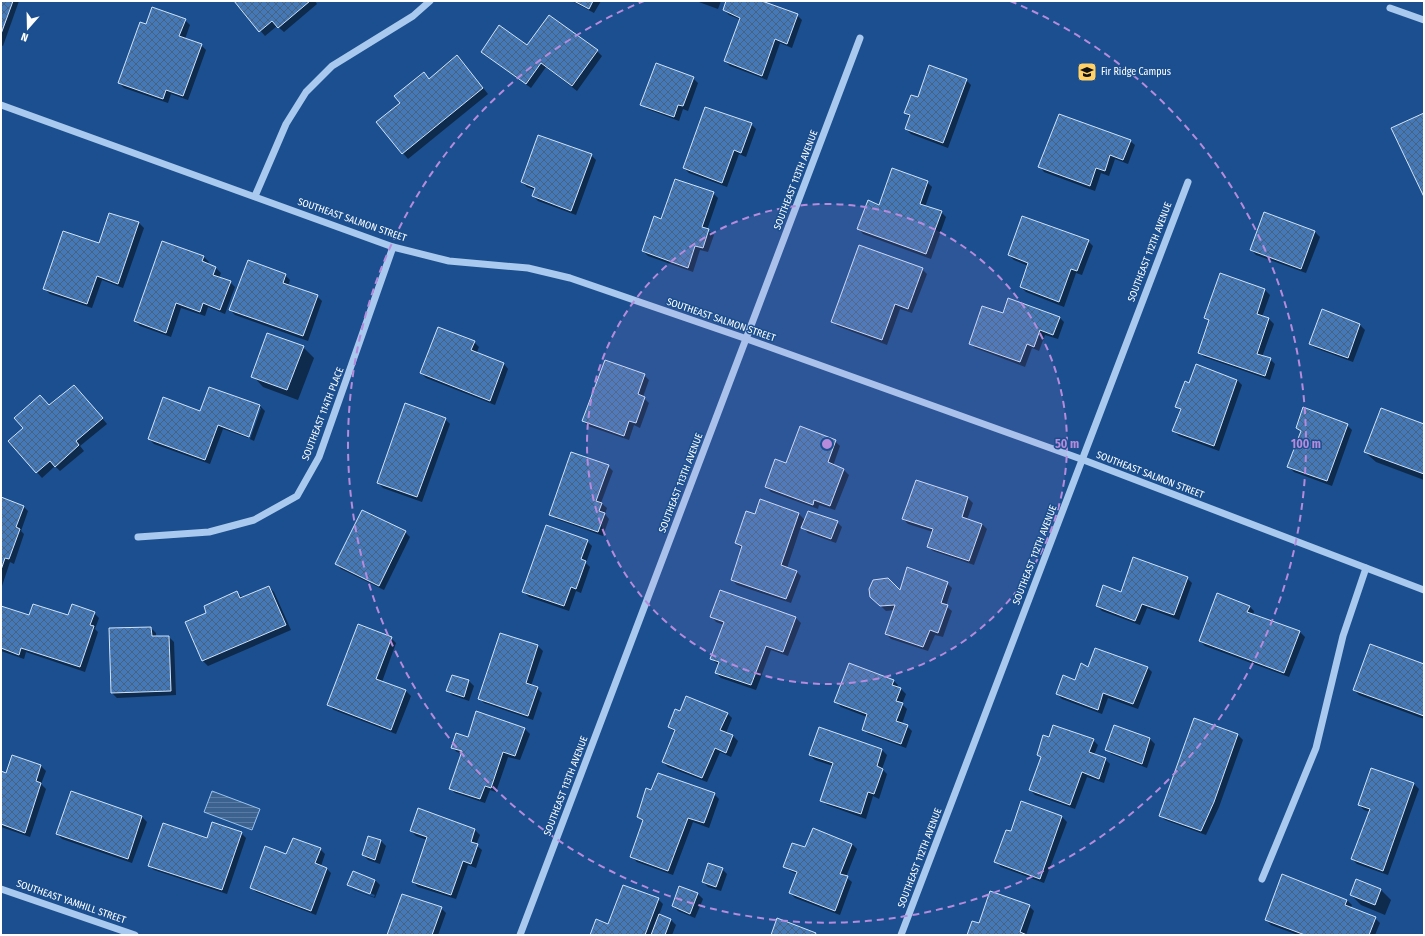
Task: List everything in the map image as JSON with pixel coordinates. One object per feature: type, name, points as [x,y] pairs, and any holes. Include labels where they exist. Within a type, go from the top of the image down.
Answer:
[{"type":"street","points":[[255,196],[286,124],[306,92],[332,66],[413,16],[430,1]]},
{"type":"street","points":[[1390,8],[1424,20]]},
{"type":"street","name":"SOUTHEAST 113TH AVENUE","points":[[520,935],[860,38]]},
{"type":"street","name":"SOUTHEAST SALMON STREET","points":[[1,105],[393,247],[449,260],[528,268],[570,278],[747,339],[1081,459],[1424,590]]},
{"type":"street","name":"SOUTHEAST 112TH AVENUE","points":[[901,935],[1081,459],[1188,182]]},
{"type":"street","name":"SOUTHEAST 114TH PLACE","points":[[138,537],[208,532],[254,520],[297,496],[319,457],[393,247]]},
{"type":"street","points":[[1262,879],[1316,748],[1343,636],[1366,568]]},
{"type":"street","name":"SOUTHEAST YAMHILL STREET","points":[[1,889],[135,935]]},
{"type":"water","points":[[212,791],[260,809],[252,830],[204,812]]},
{"type":"building","points":[[1,1],[13,1],[1,34]]},
{"type":"building","points":[[234,1],[310,1],[278,28],[272,21],[259,32]]},
{"type":"building","points":[[574,1],[593,1],[589,9]]},
{"type":"building","points":[[726,1],[762,1],[798,14],[787,44],[775,39],[762,76],[724,61],[740,18],[723,10]]},
{"type":"building","points":[[152,7],[186,19],[179,36],[202,44],[183,96],[166,90],[163,99],[118,83],[140,22],[146,24]]},
{"type":"building","points":[[549,15],[598,50],[572,86],[541,63],[526,84],[481,52],[499,25],[527,45]]},
{"type":"building","points":[[457,55],[483,88],[402,154],[376,122],[400,103],[394,96],[424,72],[429,79]]},
{"type":"building","points":[[656,63],[694,77],[683,106],[678,105],[674,117],[640,105]]},
{"type":"building","points":[[929,65],[967,79],[943,143],[905,129],[910,115],[904,113],[911,95],[918,97]]},
{"type":"building","points":[[705,107],[752,123],[741,153],[734,150],[722,183],[683,168]]},
{"type":"building","points":[[1424,113],[1424,197],[1391,128]]},
{"type":"building","points":[[1059,114],[1131,140],[1123,160],[1110,155],[1105,171],[1096,168],[1090,186],[1038,167]]},
{"type":"building","points":[[538,135],[592,154],[571,211],[532,196],[535,188],[521,182]]},
{"type":"building","points":[[892,168],[928,181],[920,204],[942,211],[926,254],[857,229],[868,200],[879,205]]},
{"type":"building","points":[[675,179],[714,192],[702,227],[709,229],[703,248],[695,246],[688,268],[642,251],[654,216],[661,219]]},
{"type":"building","points":[[1264,212],[1315,231],[1301,269],[1250,250]]},
{"type":"building","points":[[109,213],[139,222],[118,284],[97,276],[87,304],[43,289],[63,231],[99,243]]},
{"type":"building","points":[[1022,216],[1089,240],[1077,271],[1071,269],[1059,302],[1020,287],[1028,263],[1008,255]]},
{"type":"building","points":[[162,241],[204,256],[202,261],[216,267],[213,275],[231,281],[220,310],[203,303],[200,312],[176,303],[166,333],[134,321]]},
{"type":"building","points":[[859,245],[923,268],[908,309],[895,304],[882,340],[831,322]]},
{"type":"building","points":[[248,260],[286,274],[283,283],[318,295],[303,336],[229,310]]},
{"type":"building","points":[[1220,273],[1265,289],[1257,314],[1269,318],[1257,354],[1271,358],[1265,376],[1198,353],[1209,320],[1204,318]]},
{"type":"building","points":[[1008,298],[1060,317],[1053,335],[1040,330],[1034,347],[1027,344],[1020,362],[969,344],[982,306],[1003,313]]},
{"type":"building","points":[[1322,309],[1360,324],[1348,358],[1309,344]]},
{"type":"building","points":[[438,327],[475,341],[471,350],[504,363],[490,401],[420,373]]},
{"type":"building","points":[[267,333],[304,346],[287,390],[251,377]]},
{"type":"building","points":[[605,360],[645,374],[638,394],[645,397],[636,423],[629,421],[624,436],[582,421]]},
{"type":"building","points":[[1196,364],[1237,380],[1214,446],[1172,431],[1181,409],[1175,407],[1185,381],[1189,383]]},
{"type":"building","points":[[74,385],[103,418],[76,441],[79,445],[55,467],[50,461],[36,473],[8,441],[23,428],[14,418],[40,395],[49,405]]},
{"type":"building","points":[[209,387],[260,405],[249,437],[218,425],[205,460],[148,439],[163,397],[200,411]]},
{"type":"building","points":[[405,403],[446,418],[417,497],[377,483]]},
{"type":"building","points":[[1303,407],[1348,424],[1327,481],[1287,467],[1301,431],[1296,428]]},
{"type":"building","points":[[1381,408],[1424,424],[1424,474],[1364,452]]},
{"type":"building","points":[[800,426],[836,440],[828,462],[844,469],[830,506],[814,500],[813,505],[765,487],[775,459],[786,463]]},
{"type":"building","points":[[571,452],[609,465],[596,501],[602,503],[599,511],[605,513],[598,532],[549,515]]},
{"type":"building","points":[[916,480],[968,497],[962,517],[982,524],[969,561],[927,547],[933,529],[902,519]]},
{"type":"building","points":[[1,497],[24,506],[16,527],[20,529],[9,559],[5,558],[1,570]]},
{"type":"building","points":[[760,499],[799,513],[781,565],[797,571],[786,599],[731,580],[742,546],[735,543],[746,511],[755,514]]},
{"type":"building","points":[[362,510],[406,531],[379,586],[335,564]]},
{"type":"building","points":[[808,511],[838,521],[831,539],[801,528]]},
{"type":"building","points":[[546,525],[588,540],[581,559],[586,561],[576,589],[571,587],[564,606],[522,592]]},
{"type":"building","points":[[1133,557],[1188,577],[1174,615],[1142,604],[1135,621],[1096,606],[1103,585],[1121,592]]},
{"type":"building","points":[[907,567],[948,582],[941,603],[948,605],[938,633],[930,630],[923,647],[885,634],[895,605],[880,606],[870,597],[869,589],[873,580],[888,578],[900,590]]},
{"type":"building","points":[[269,586],[286,625],[202,661],[185,622],[206,613],[204,606],[237,591],[240,598]]},
{"type":"building","points":[[720,590],[796,617],[783,652],[766,646],[751,685],[715,673],[719,662],[710,659],[724,622],[710,617]]},
{"type":"building","points":[[1217,593],[1250,606],[1247,612],[1300,631],[1284,673],[1199,641]]},
{"type":"building","points":[[33,604],[68,615],[72,604],[95,612],[90,625],[94,626],[80,667],[21,648],[19,655],[1,648],[1,606],[29,615]]},
{"type":"building","points":[[358,624],[392,637],[376,679],[406,690],[391,730],[327,705]]},
{"type":"building","points":[[151,627],[152,636],[169,636],[171,691],[111,693],[109,628]]},
{"type":"building","points":[[500,633],[538,645],[526,683],[538,687],[528,716],[478,699]]},
{"type":"building","points":[[1370,644],[1424,664],[1424,716],[1353,690]]},
{"type":"building","points":[[1095,648],[1148,667],[1133,704],[1103,693],[1098,710],[1056,694],[1063,675],[1075,680],[1081,663],[1088,667]]},
{"type":"building","points":[[849,663],[894,680],[892,685],[901,688],[896,701],[903,703],[896,721],[908,725],[901,744],[862,730],[867,714],[834,702]]},
{"type":"building","points":[[452,675],[469,680],[464,697],[446,691]]},
{"type":"building","points":[[686,696],[728,713],[720,730],[733,735],[726,753],[715,748],[702,778],[662,762],[675,730],[668,727],[675,709],[680,711]]},
{"type":"building","points":[[476,711],[525,728],[515,756],[503,752],[491,788],[485,786],[480,799],[449,789],[462,751],[451,748],[456,733],[468,737]]},
{"type":"building","points":[[1194,718],[1238,734],[1214,802],[1201,831],[1159,816]]},
{"type":"building","points":[[1053,725],[1094,739],[1089,752],[1106,758],[1099,779],[1082,772],[1070,805],[1029,790],[1041,757],[1037,755],[1043,735],[1049,737]]},
{"type":"building","points":[[1114,725],[1150,738],[1142,764],[1105,750]]},
{"type":"building","points":[[819,727],[882,749],[877,766],[883,769],[874,794],[868,792],[861,814],[820,801],[833,763],[809,755]]},
{"type":"building","points":[[12,755],[41,765],[36,781],[41,783],[25,833],[1,824],[1,771],[6,773]]},
{"type":"building","points":[[1371,768],[1414,783],[1383,871],[1351,859],[1370,809],[1358,805]]},
{"type":"building","points":[[658,773],[715,793],[704,823],[688,818],[668,871],[630,857],[643,820],[637,817],[646,788],[651,790]]},
{"type":"building","points":[[71,791],[142,816],[128,859],[56,834]]},
{"type":"building","points":[[1021,801],[1062,816],[1040,879],[994,862],[1006,830],[1011,831]]},
{"type":"building","points":[[418,808],[475,829],[471,842],[478,844],[471,864],[463,861],[451,895],[412,882],[427,837],[410,831]]},
{"type":"building","points":[[212,822],[242,832],[222,890],[148,866],[163,823],[207,838]]},
{"type":"building","points":[[813,828],[852,844],[840,874],[848,876],[835,911],[789,893],[797,872],[783,867],[792,843],[805,847]]},
{"type":"building","points":[[368,836],[381,840],[375,860],[362,855]]},
{"type":"building","points":[[293,838],[321,848],[315,863],[327,868],[311,911],[250,888],[265,846],[286,854]]},
{"type":"building","points":[[708,863],[723,868],[716,887],[702,882]]},
{"type":"building","points":[[353,871],[375,880],[370,894],[347,885]]},
{"type":"building","points":[[1282,874],[1347,900],[1345,905],[1376,917],[1369,935],[1305,935],[1265,920]]},
{"type":"building","points":[[1356,879],[1381,889],[1375,905],[1350,895]]},
{"type":"building","points":[[623,885],[659,898],[645,935],[590,935],[596,919],[608,924]]},
{"type":"building","points":[[679,886],[698,893],[690,914],[672,906]]},
{"type":"building","points":[[990,891],[1030,905],[1020,932],[1027,935],[967,935],[972,921],[979,923]]},
{"type":"building","points":[[402,894],[442,907],[432,935],[387,935]]},
{"type":"building","points":[[659,914],[671,919],[665,935],[651,935]]},
{"type":"building","points":[[777,918],[816,933],[815,935],[771,935]]},
{"type":"place","name":"Fir Ridge Campus","points":[[1087,72]]}]
